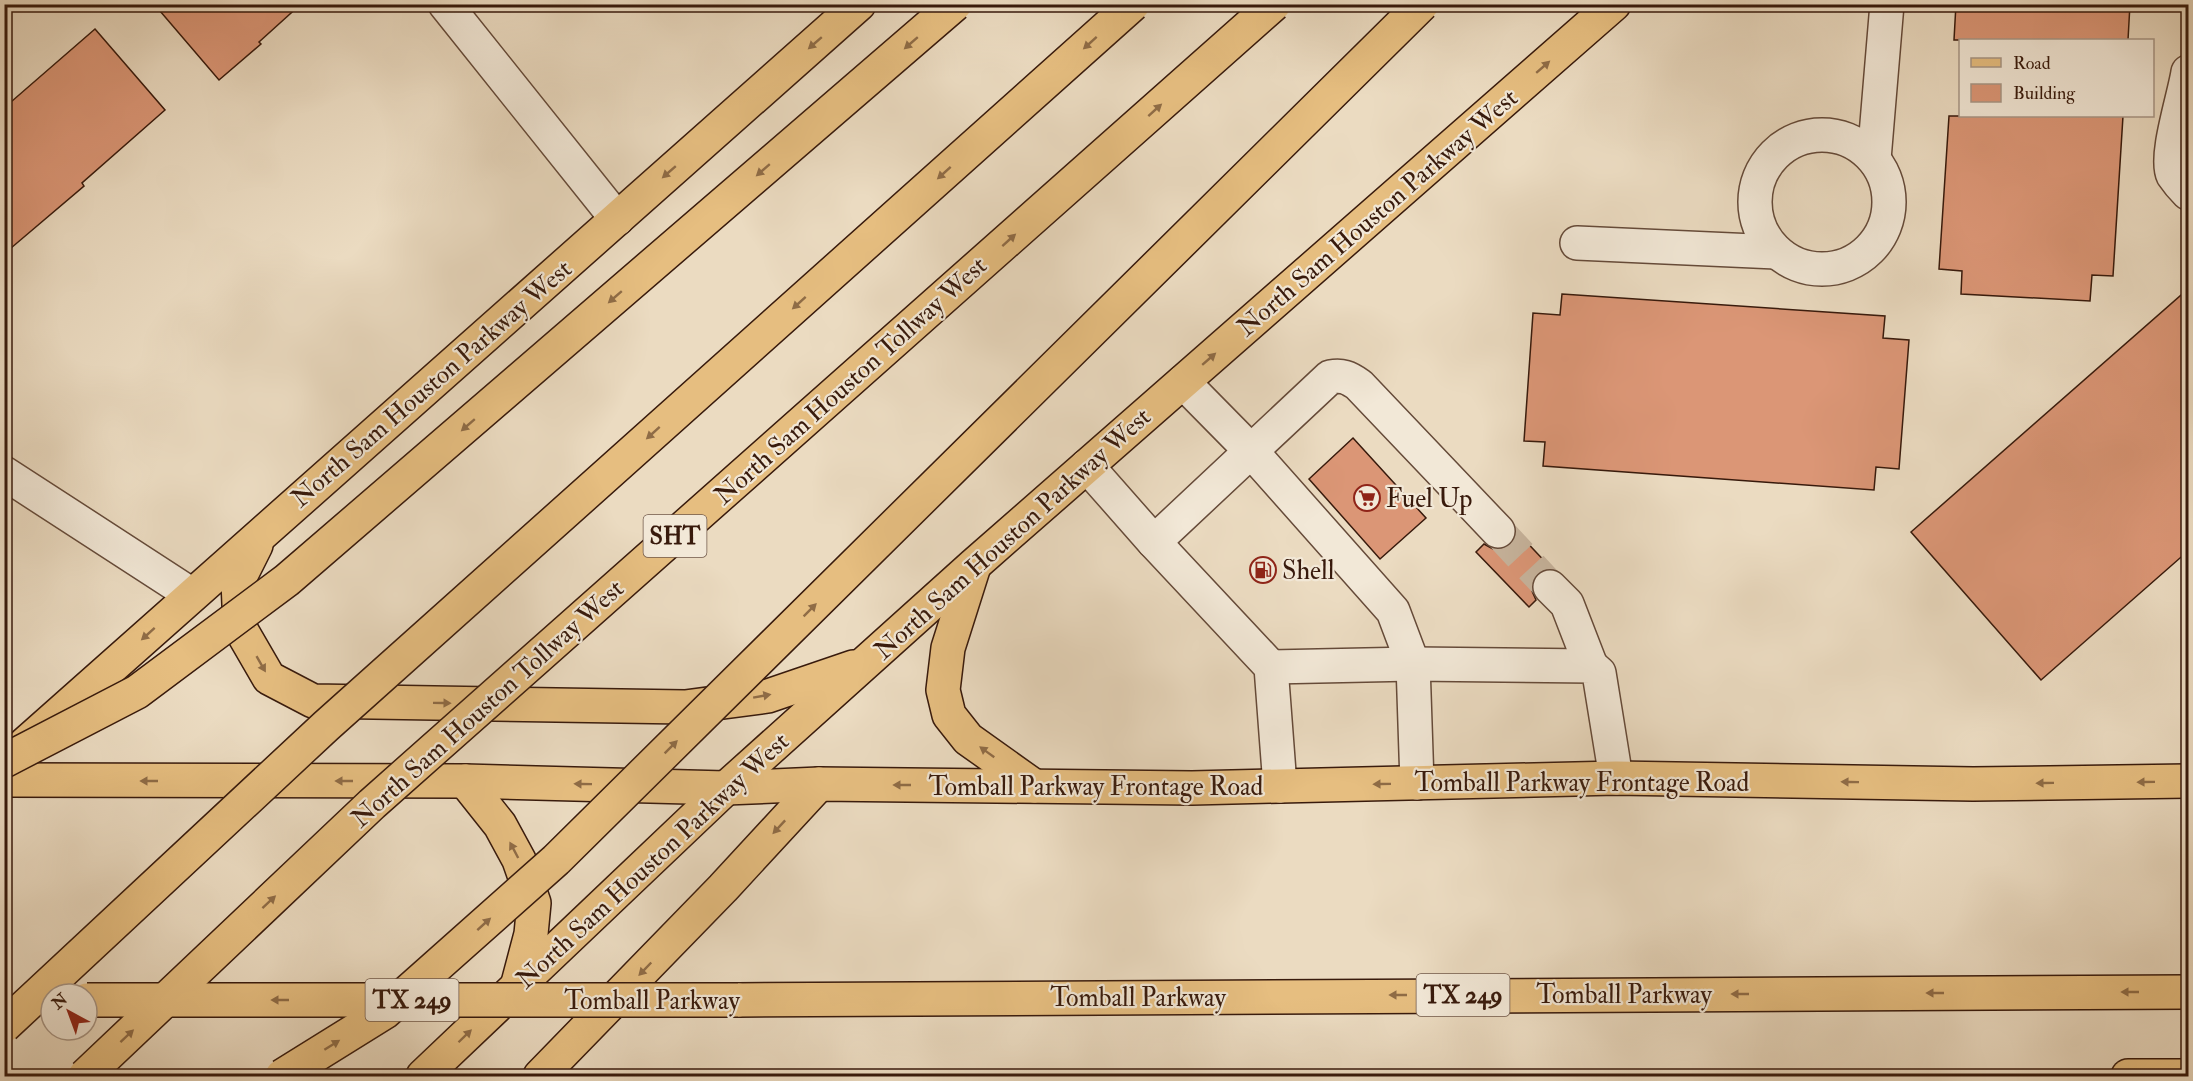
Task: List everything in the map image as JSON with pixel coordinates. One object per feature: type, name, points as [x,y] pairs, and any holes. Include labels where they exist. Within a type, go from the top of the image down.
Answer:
[{"type":"main road","name":"North Sam Houston Parkway West","points":[[4,761],[859,4]]},
{"type":"main road","points":[[4,761],[137,692],[287,580],[955,4]]},
{"type":"main road","points":[[4,1026],[326,726],[1133,4]]},
{"type":"main road","name":"North Sam Houston Tollway West","points":[[85,1077],[372,804],[1274,4]]},
{"type":"main road","points":[[282,1077],[385,1012],[556,860],[1422,4]]},
{"type":"main road","name":"North Sam Houston Parkway West","points":[[423,1077],[726,788],[974,565],[1614,4]]},
{"type":"main road","points":[[262,532],[238,581],[240,628],[269,678],[313,700],[685,707],[768,696],[866,662]]},
{"type":"main road","points":[[974,565],[948,648],[943,690],[949,715],[968,739],[1034,786]]},
{"type":"main road","name":"Tomball Parkway Frontage Road","points":[[4,780],[465,781],[726,788],[819,784],[1192,788],[1616,778],[1973,784],[2188,781]]},
{"type":"main road","points":[[465,781],[500,825],[519,860],[534,903],[531,934],[517,987]]},
{"type":"main road","points":[[540,1077],[723,888],[819,784]]},
{"type":"main road","name":"Tomball Parkway","points":[[99,1000],[738,1000],[2188,992]]},
{"type":"main road","points":[[4,1000],[39,1000]]},
{"type":"main road","points":[[2128,1077],[2188,1076]]},
{"type":"lane","points":[[445,4],[616,219]]},
{"type":"lane","points":[[1874,159],[1887,4]]},
{"type":"lane","points":[[2188,72],[2185,96],[2172,141],[2171,156],[2172,173],[2188,193]]},
{"type":"lane","points":[[1814,135],[1825,135],[1836,136],[1857,144],[1874,159],[1886,178],[1890,200],[1886,222],[1876,242],[1860,258],[1839,267],[1817,270],[1795,264],[1776,252],[1763,235],[1755,214],[1755,192],[1762,171],[1775,153],[1793,141],[1814,135]]},
{"type":"lane","points":[[1577,243],[1776,252]]},
{"type":"lane","points":[[1154,542],[1330,377],[1340,375],[1359,385],[1498,531]]},
{"type":"lane","points":[[1183,382],[1251,451],[1393,611],[1413,664],[1417,783]]},
{"type":"lane","points":[[1087,466],[1154,542],[1271,667],[1280,786]]},
{"type":"lane","points":[[4,472],[192,596]]},
{"type":"lane","points":[[1550,587],[1567,604],[1591,666],[1599,673],[1616,778]]},
{"type":"lane","points":[[1271,667],[1413,664],[1591,666]]},
{"type":"building","points":[[154,4],[301,4],[259,42],[261,44],[219,80]]},
{"type":"building","points":[[1956,4],[2130,4],[2128,39],[1954,40]]},
{"type":"building","points":[[95,29],[165,110],[82,183],[84,186],[4,254],[4,108]]},
{"type":"building","points":[[1949,116],[2123,117],[2113,276],[2092,275],[2090,301],[1961,294],[1962,271],[1939,269]]},
{"type":"building","points":[[2188,289],[2188,551],[2041,680],[1911,532]]},
{"type":"building","points":[[1562,294],[1885,316],[1883,338],[1909,340],[1899,469],[1876,467],[1874,490],[1543,466],[1545,442],[1524,441],[1533,313],[1560,315]]},
{"type":"building","name":"Fuel Up","points":[[1353,438],[1426,518],[1380,559],[1309,479]]},
{"type":"building","points":[[1516,531],[1552,569],[1545,569],[1536,574],[1532,582],[1532,591],[1536,600],[1529,607],[1476,552],[1484,544],[1493,549],[1503,549],[1511,544],[1516,537]]},
{"type":"tunnel","points":[[1498,531],[1550,587]]},
{"type":"place","name":"Fuel Up","points":[[1367,498]]},
{"type":"place","name":"Shell","points":[[1263,570]]}]
